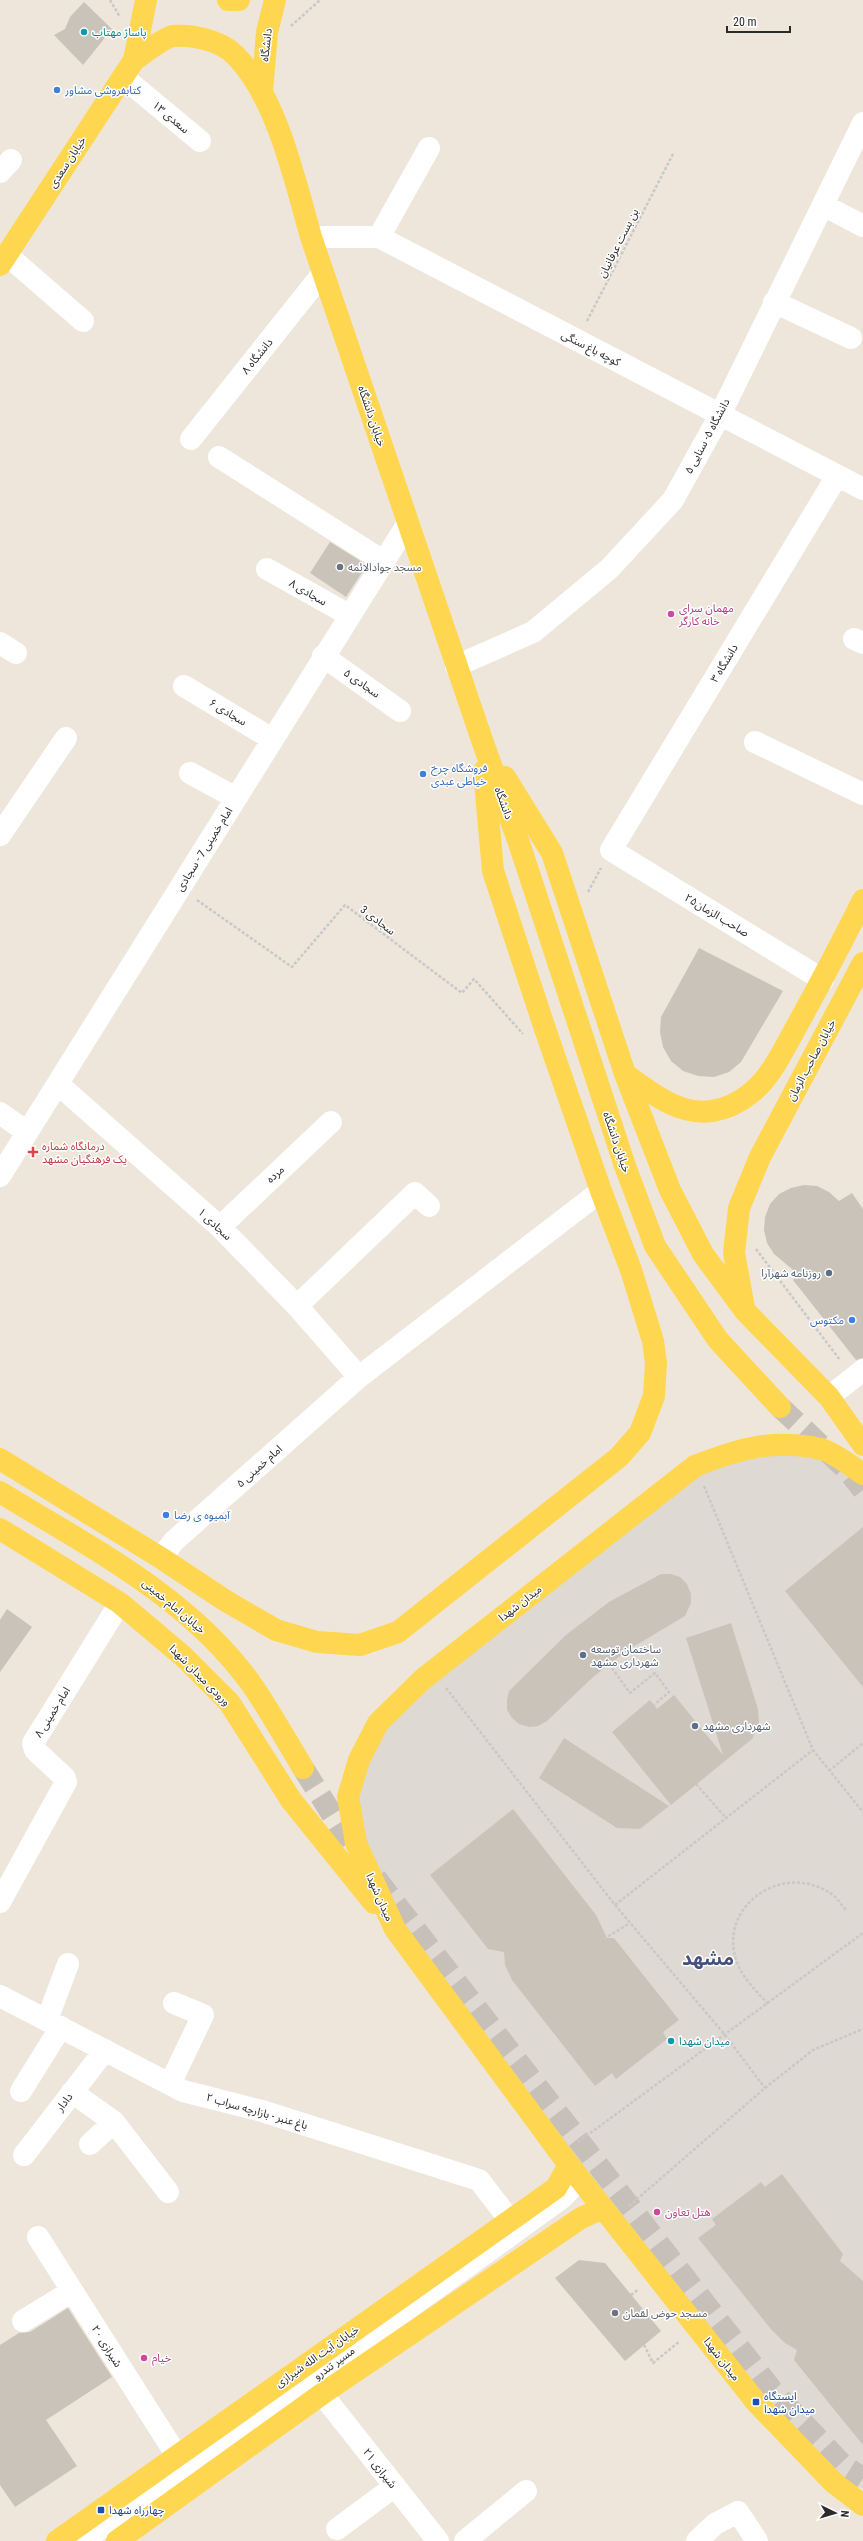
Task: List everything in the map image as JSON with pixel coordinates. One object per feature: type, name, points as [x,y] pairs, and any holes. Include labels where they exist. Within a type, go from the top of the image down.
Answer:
[{"type":"main road","points":[[128,68],[146,0]]},
{"type":"main road","points":[[228,0],[239,0]]},
{"type":"main road","name":"دانشگاه","points":[[262,91],[267,32],[275,0]]},
{"type":"main road","points":[[128,68],[171,36],[203,39],[221,45],[235,55],[262,91]]},
{"type":"main road","name":"خیابان سعدی","points":[[4,260],[128,68]]},
{"type":"main road","name":"خیابان دانشگاه","points":[[262,91],[288,155],[311,237],[482,740]]},
{"type":"main road","points":[[482,740],[552,853],[572,920],[625,1074],[670,1190],[703,1254],[745,1311],[829,1397],[863,1445]]},
{"type":"main road","points":[[0,1459],[161,1558],[226,1601],[276,1630],[317,1642],[360,1645],[398,1632],[619,1457],[640,1433],[654,1396],[656,1363],[653,1341],[633,1277],[600,1191],[493,871],[482,740]]},
{"type":"main road","name":"دانشگاه","points":[[482,740],[519,843]]},
{"type":"main road","name":"خیابان دانشگاه","points":[[519,843],[625,1166],[655,1246],[718,1340],[780,1407]]},
{"type":"main road","points":[[625,1074],[666,1102],[683,1108],[712,1111],[733,1105],[751,1093],[768,1075],[823,980],[863,900]]},
{"type":"main road","name":"خیابان صاحب الزمان","points":[[745,1311],[734,1253],[739,1208],[760,1157],[863,963]]},
{"type":"main road","name":"میدان شهدا","points":[[863,1474],[822,1449],[772,1444],[739,1449],[695,1466],[433,1672],[378,1724],[359,1760],[348,1797],[356,1843],[395,1929],[570,2166],[756,2402],[834,2483],[863,2505]]},
{"type":"main road","name":"خیابان امام خمینی","points":[[0,1492],[146,1582],[207,1634],[251,1684],[303,1768]]},
{"type":"main road","name":"ورودی میدان شهدا","points":[[0,1529],[120,1603],[184,1656],[229,1702],[291,1800],[395,1929]]},
{"type":"main road","name":"خیابان آیت الله شیرازی","points":[[57,2541],[510,2219],[556,2188],[570,2166]]},
{"type":"main road","points":[[117,2541],[322,2394],[581,2218],[608,2214]]},
{"type":"main road","points":[[834,2483],[863,2488]]},
{"type":"street","name":"سعدی ۱۳","points":[[128,68],[200,141]]},
{"type":"street","name":"دانشگاه ۵- سنایی ۵","points":[[456,666],[533,632],[609,569],[673,500],[720,415],[774,302],[863,123]]},
{"type":"street","points":[[379,237],[429,148]]},
{"type":"street","points":[[823,205],[863,226]]},
{"type":"street","name":"کوچه باغ سنگی","points":[[311,237],[379,237],[863,489]]},
{"type":"street","points":[[4,260],[83,321]]},
{"type":"street","name":"دانشگاه ۸","points":[[191,439],[323,273]]},
{"type":"street","points":[[774,302],[851,338]]},
{"type":"street","points":[[219,457],[383,561]]},
{"type":"street","name":"دانشگاه ۳","points":[[611,850],[837,476]]},
{"type":"street","name":"امام خمینی 7 - سجادی","points":[[0,1176],[323,656],[408,523]]},
{"type":"street","name":"سجادی ۸","points":[[266,569],[349,616]]},
{"type":"street","name":"سجادی ۵","points":[[323,656],[400,711]]},
{"type":"street","name":"سجادی ۶","points":[[184,686],[272,739]]},
{"type":"street","points":[[0,835],[66,738]]},
{"type":"street","points":[[755,742],[863,794]]},
{"type":"street","points":[[190,773],[236,798]]},
{"type":"street","name":"صاحب الزمان۲۵","points":[[611,850],[823,980]]},
{"type":"street","name":"سجادی ۱","points":[[58,1084],[220,1227],[298,1306],[359,1377]]},
{"type":"street","points":[[0,1113],[27,1132]]},
{"type":"street","name":"مرده","points":[[220,1227],[331,1122]]},
{"type":"street","name":"امام خمینی ۵","points":[[161,1558],[174,1542],[359,1377],[600,1191]]},
{"type":"street","points":[[298,1306],[415,1193],[429,1206]]},
{"type":"street","points":[[829,1397],[858,1374]]},
{"type":"street","name":"امام خمینی ۸","points":[[0,1902],[66,1782],[65,1778],[35,1750],[33,1743],[120,1603]]},
{"type":"street","points":[[21,2091],[54,2024],[68,1964]]},
{"type":"street","name":"باغ عنبر - بازارچه سراب ۲","points":[[0,1996],[183,2091],[262,2111],[479,2180],[510,2219]]},
{"type":"street","points":[[170,2084],[203,2016],[174,2003]]},
{"type":"street","name":"دادار","points":[[24,2155],[105,2050]]},
{"type":"street","points":[[72,2092],[114,2122],[168,2192]]},
{"type":"street","points":[[90,2144],[114,2122]]},
{"type":"street","name":"مسیر تندرو","points":[[83,2541],[563,2197],[570,2166]]},
{"type":"street","name":"شیرازی ۲۰","points":[[38,2237],[176,2456]]},
{"type":"street","points":[[23,2321],[72,2291]]},
{"type":"street","name":"شیرازی ۲۱","points":[[322,2394],[438,2541]]},
{"type":"street","points":[[337,2529],[395,2486]]},
{"type":"street","points":[[465,2541],[526,2490]]},
{"type":"street","points":[[697,2541],[716,2524],[738,2512],[757,2541]]},
{"type":"path","name":"بن بست عرفانیان","points":[[577,341],[674,152]]},
{"type":"path","points":[[572,920],[611,850]]},
{"type":"path","name":"سجادی 3","points":[[180,888],[292,967],[346,906],[462,993],[474,979],[526,1037],[544,1026]]},
{"type":"path","points":[[737,1224],[858,1374]]},
{"type":"path","points":[[695,1466],[813,1750],[863,1812]]},
{"type":"path","points":[[609,1664],[630,1693],[655,1673],[669,1692],[654,1705]]},
{"type":"path","points":[[433,1672],[615,1905],[725,2035],[764,2088]]},
{"type":"path","points":[[829,1771],[863,1743]]},
{"type":"path","points":[[615,1905],[813,1750]]},
{"type":"path","points":[[696,1784],[726,1818]]},
{"type":"path","points":[[768,2004],[752,1986],[738,1965],[733,1939],[739,1916],[750,1900],[768,1887],[786,1882],[802,1882],[817,1886],[833,1895],[847,1911]]},
{"type":"path","points":[[604,1939],[630,1923]]},
{"type":"path","points":[[570,2166],[725,2035],[863,1933]]},
{"type":"path","points":[[608,2214],[813,2050],[863,2029]]},
{"type":"path","points":[[644,2345],[653,2363],[697,2327]]},
{"type":"shaded area","name":"میدان شهدا","points":[[772,1444],[863,1474],[863,2488],[834,2483],[395,1929],[356,1843],[359,1760],[378,1723],[695,1466]]},
{"type":"building","name":"پاساژ مهتاب","points":[[84,2],[112,29],[83,65],[54,35],[65,29],[70,17]]},
{"type":"building","name":"مسجد جوادالائمه","points":[[330,542],[367,565],[346,597],[310,573]]},
{"type":"building","points":[[699,948],[783,991],[741,1062],[729,1072],[714,1077],[698,1076],[683,1071],[671,1061],[663,1047],[660,1032],[661,1017]]},
{"type":"building","name":"روزنامه شهرآرا","points":[[804,1185],[817,1186],[829,1192],[839,1201],[852,1193],[863,1209],[863,1358],[856,1360],[793,1280],[798,1274],[774,1254],[767,1243],[764,1230],[765,1217],[770,1204],[779,1194],[791,1188]]},
{"type":"building","points":[[863,1527],[863,1687],[785,1591]]},
{"type":"building","name":"ساختمان توسعه شهرداری مشهد","points":[[661,1574],[671,1574],[680,1577],[687,1584],[691,1594],[691,1603],[685,1616],[633,1647],[609,1664],[547,1721],[538,1726],[529,1727],[519,1724],[512,1718],[507,1710],[509,1691],[566,1635],[609,1602]]},
{"type":"building","points":[[7,1609],[32,1627],[0,1672],[0,1620]]},
{"type":"building","name":"شهرداری مشهد","points":[[731,1623],[758,1709],[759,1724],[752,1739],[671,1805],[612,1732],[650,1700],[657,1709],[674,1695],[723,1755],[686,1638]]},
{"type":"building","points":[[564,1738],[669,1806],[640,1829],[617,1828],[539,1778]]},
{"type":"building","points":[[513,1809],[596,1915],[607,1938],[614,1938],[679,2020],[663,2032],[667,2039],[616,2079],[612,2073],[595,2086],[512,1980],[505,1965],[504,1952],[488,1949],[430,1875]]},
{"type":"building","points":[[782,2174],[843,2254],[840,2261],[863,2281],[863,2445],[794,2360],[797,2350],[785,2343],[770,2328],[698,2238],[716,2225],[712,2219],[761,2182],[765,2187]]},
{"type":"building","name":"مسجد حوض لقمان","points":[[579,2260],[605,2263],[661,2331],[625,2361],[555,2278]]},
{"type":"building","points":[[68,2308],[112,2377],[46,2420],[77,2466],[15,2507],[0,2485],[0,2345],[19,2333],[30,2332]]},
{"type":"tunnel","points":[[780,1407],[849,1472],[863,1490]]},
{"type":"tunnel","points":[[303,1768],[357,1854],[772,2390],[844,2466],[863,2478]]},
{"type":"place","name":"پاساژ مهتاب","points":[[84,32]]},
{"type":"place","name":"کتابفروشی مشاور","points":[[57,90]]},
{"type":"place","name":"مسجد جوادالائمه","points":[[340,567]]},
{"type":"place","name":"مهمان سرای خانه کارگر","points":[[671,614]]},
{"type":"place","name":"فروشگاه چرخ خیاطی عبدی","points":[[423,774]]},
{"type":"place","name":"درمانگاه شماره یک فرهنگیان مشهد","points":[[33,1152]]},
{"type":"place","name":"روزنامه شهرآرا","points":[[829,1273]]},
{"type":"place","name":"مکتوس","points":[[852,1320]]},
{"type":"place","name":"آبمیوه ی رضا","points":[[166,1515]]},
{"type":"place","name":"ساختمان توسعه شهرداری مشهد","points":[[583,1655]]},
{"type":"place","name":"شهرداری مشهد","points":[[695,1726]]},
{"type":"place","name":"میدان شهدا","points":[[671,2041]]},
{"type":"place","name":"هتل تعاون","points":[[657,2212]]},
{"type":"place","name":"مسجد حوض لقمان","points":[[615,2313]]},
{"type":"place","name":"خیام","points":[[144,2358]]},
{"type":"place","name":"ایستگاه میدان شهدا","points":[[756,2402]]},
{"type":"place","name":"چهارراه شهدا","points":[[101,2510]]},
{"type":"district","name":"مشهد","points":[[708,1958]]}]
